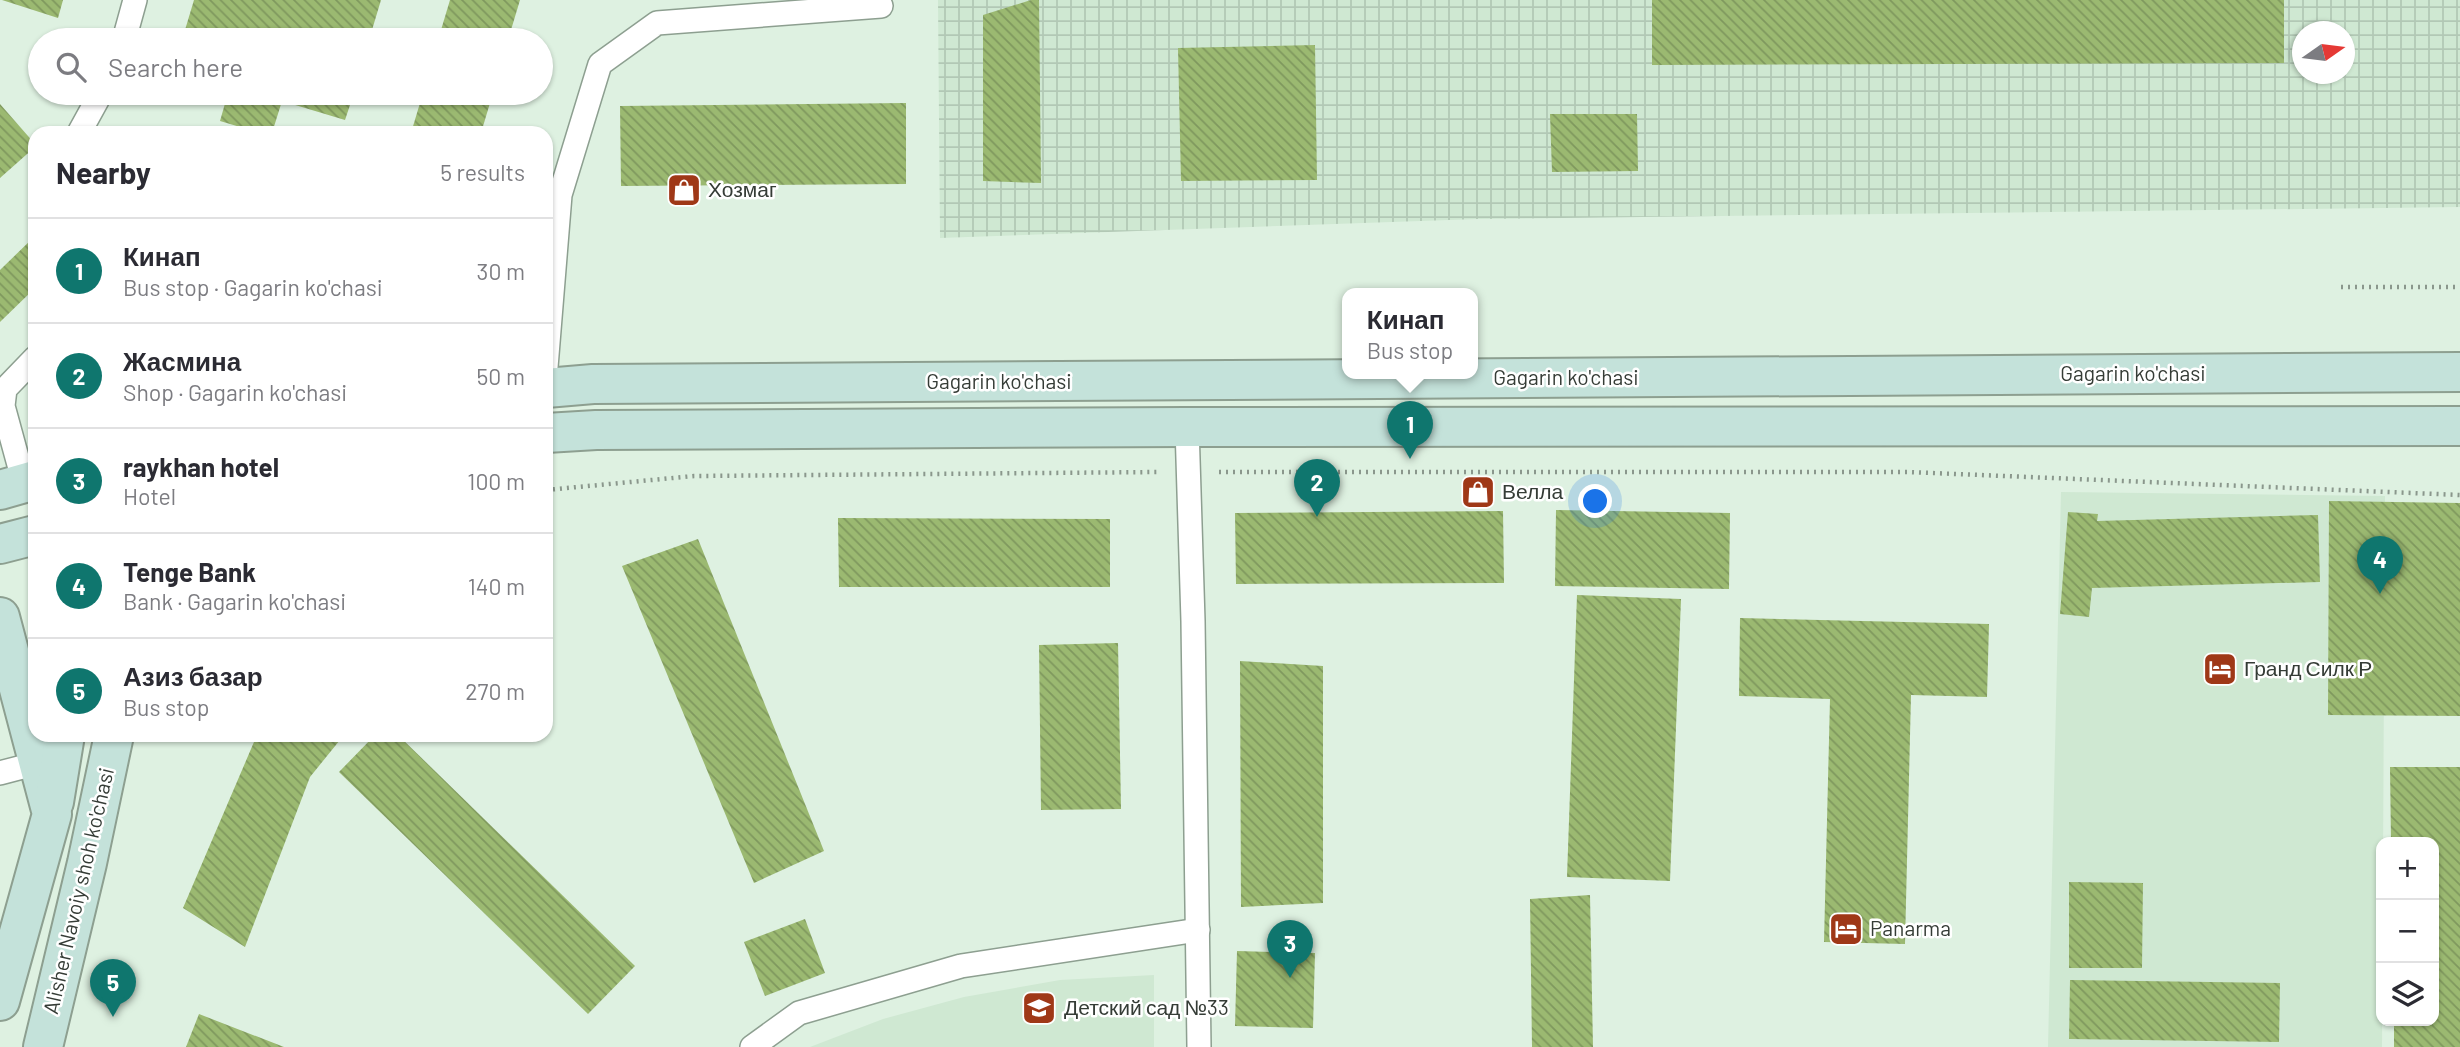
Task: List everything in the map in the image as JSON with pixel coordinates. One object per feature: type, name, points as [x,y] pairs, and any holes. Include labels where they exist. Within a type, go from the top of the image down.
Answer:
[{"type":"main road","name":"Gagarin ko'chasi","points":[[1478,378],[2460,372]]},
{"type":"main road","name":"Gagarin ko'chasi","points":[[553,388],[607,384],[1379,379]]},
{"type":"main road","points":[[553,433],[596,430],[1187,427],[2460,426]]},
{"type":"main road","points":[[0,544],[28,537]]},
{"type":"main road","name":"Alisher Navoiy shoh ko'chasi","points":[[0,617],[28,725]]},
{"type":"main road","name":"Alisher Navoiy shoh ko'chasi","points":[[33,742],[52,814]]},
{"type":"main road","name":"Alisher Navoiy shoh ko'chasi","points":[[0,1001],[52,814],[64,742]]},
{"type":"main road","name":"Alisher Navoiy shoh ko'chasi","points":[[43,1047],[113,742]]},
{"type":"lane","points":[[127,28],[135,0]]},
{"type":"lane","points":[[553,281],[560,195],[600,64],[657,23],[881,6]]},
{"type":"lane","points":[[83,126],[94,105]]},
{"type":"lane","points":[[20,484],[3,406],[5,389],[28,365]]},
{"type":"lane","points":[[1187,427],[1199,1047]]},
{"type":"lane","points":[[0,773],[38,763]]},
{"type":"lane","points":[[752,1047],[799,1013],[961,966],[1198,930]]},
{"type":"path","points":[[2341,287],[2460,287]]},
{"type":"path","points":[[553,489],[694,476],[1188,472],[1909,472],[2460,495]]},
{"type":"shaded area","points":[[938,0],[2460,0],[2460,207],[1478,219],[940,238]]},
{"type":"shaded area","name":"Гранд Силк Р","points":[[2061,492],[2385,496],[2383,837],[2376,837],[2376,1026],[2382,1026],[2382,1047],[2048,1047]]},
{"type":"shaded area","name":"Детский сад №33","points":[[1154,975],[1154,1047],[810,1047],[883,1019],[964,997],[1060,980]]},
{"type":"building","points":[[2,0],[63,0],[58,18]]},
{"type":"building","points":[[194,0],[381,0],[373,28],[186,28]]},
{"type":"building","points":[[450,0],[520,0],[512,28],[442,28]]},
{"type":"building","points":[[1039,0],[1041,183],[983,181],[983,15]]},
{"type":"building","points":[[1652,0],[2284,0],[2284,63],[1652,65]]},
{"type":"building","points":[[1315,45],[1317,180],[1181,181],[1178,48]]},
{"type":"building","points":[[906,103],[906,184],[621,186],[620,106]]},
{"type":"building","points":[[0,104],[28,136],[28,153],[0,178]]},
{"type":"building","points":[[225,105],[281,105],[274,126],[237,126],[220,121]]},
{"type":"building","points":[[295,105],[350,105],[345,120]]},
{"type":"building","points":[[419,105],[489,105],[483,126],[413,126]]},
{"type":"building","points":[[1550,114],[1637,114],[1638,171],[1552,172]]},
{"type":"building","points":[[28,243],[28,295],[0,322],[0,270]]},
{"type":"building","points":[[2329,501],[2460,503],[2460,716],[2328,715]]},
{"type":"building","points":[[1556,510],[1730,513],[1729,589],[1555,586]]},
{"type":"building","points":[[1503,511],[1504,583],[1236,584],[1235,513]]},
{"type":"building","points":[[2068,512],[2098,514],[2097,521],[2318,515],[2320,582],[2092,588],[2089,617],[2060,614]]},
{"type":"building","points":[[838,518],[1110,519],[1110,587],[839,587]]},
{"type":"building","points":[[698,539],[824,851],[754,883],[622,566]]},
{"type":"building","points":[[1577,595],[1681,599],[1670,881],[1567,877]]},
{"type":"building","points":[[1740,618],[1989,624],[1987,697],[1911,695],[1905,944],[1824,942],[1830,699],[1739,696]]},
{"type":"building","points":[[1118,643],[1121,809],[1041,810],[1039,645]]},
{"type":"building","points":[[1240,661],[1323,666],[1323,903],[1241,907]]},
{"type":"building","points":[[254,742],[338,742],[310,777],[245,947],[183,908]]},
{"type":"building","points":[[368,742],[405,742],[635,966],[588,1014],[339,772]]},
{"type":"building","points":[[2390,767],[2460,767],[2460,1047],[2394,1047],[2394,1026],[2439,1026],[2439,837],[2391,837]]},
{"type":"building","points":[[2069,882],[2143,883],[2142,968],[2069,968]]},
{"type":"building","points":[[1590,895],[1593,1047],[1532,1047],[1530,899]]},
{"type":"building","points":[[805,919],[825,973],[765,996],[744,942]]},
{"type":"building","points":[[1237,951],[1315,953],[1313,1028],[1235,1026]]},
{"type":"building","points":[[2070,980],[2280,983],[2279,1042],[2069,1039]]},
{"type":"building","points":[[199,1014],[284,1047],[186,1047]]},
{"type":"place","name":"Хозмаг","points":[[684,190]]},
{"type":"place","name":"Кинап","points":[[1410,459]]},
{"type":"place","name":"Велла","points":[[1478,492]]},
{"type":"place","name":"Жасмина","points":[[1317,517]]},
{"type":"place","name":"Tenge Bank","points":[[2380,594]]},
{"type":"place","name":"Гранд Силк Р","points":[[2220,669]]},
{"type":"place","name":"Panarma","points":[[1846,929]]},
{"type":"place","name":"raykhan hotel","points":[[1290,978]]},
{"type":"place","name":"Детский сад №33","points":[[1039,1008]]},
{"type":"place","name":"Азиз базар","points":[[113,1017]]}]
